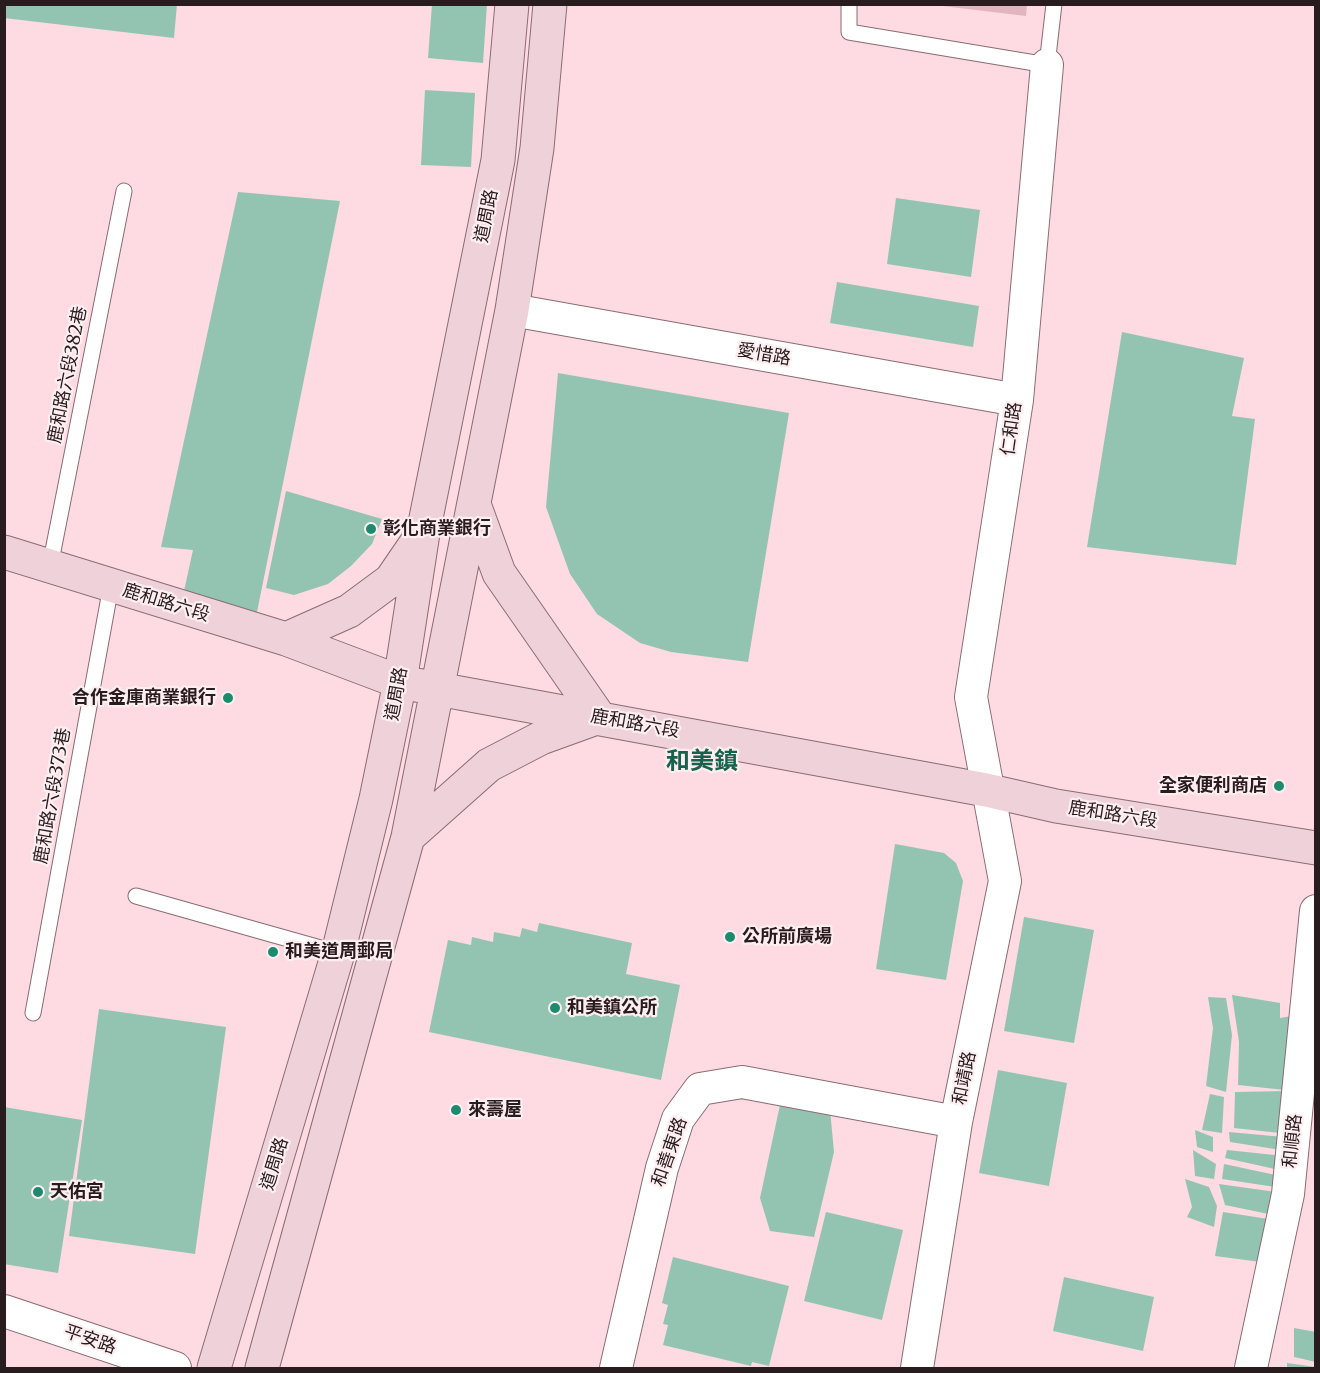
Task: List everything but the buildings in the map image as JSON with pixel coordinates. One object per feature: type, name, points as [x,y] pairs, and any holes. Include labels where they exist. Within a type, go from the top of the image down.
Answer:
[{"type":"main road","name":"道周路","points":[[214,1368],[338,953],[376,799],[400,682],[423,533],[498,160],[512,4]]},
{"type":"main road","points":[[262,1368],[408,837],[512,310],[537,148],[550,4]]},
{"type":"main road","points":[[408,837],[489,765],[541,738],[600,717],[499,573],[474,506]]},
{"type":"main road","points":[[286,639],[349,611],[391,580],[423,533]]},
{"type":"main road","name":"鹿和路六段","points":[[4,552],[286,639],[400,682],[600,717],[986,790],[1056,806],[1316,848]]},
{"type":"street","name":"仁和路","points":[[986,790],[971,697],[1017,400],[1047,65]]},
{"type":"street","name":"愛惜路","points":[[512,310],[1017,400]]},
{"type":"street","name":"和靖路","points":[[917,1368],[956,1122],[1005,881],[986,790]]},
{"type":"street","name":"和順路","points":[[1251,1368],[1288,1194],[1316,911]]},
{"type":"street","name":"和善東路","points":[[616,1368],[662,1168],[678,1119],[700,1089],[742,1082],[956,1122]]},
{"type":"street","name":"平安路","points":[[4,1311],[175,1368]]},
{"type":"lane","points":[[849,4],[849,32],[1047,65],[1054,4]]},
{"type":"lane","name":"鹿和路六段382巷","points":[[50,566],[124,191]]},
{"type":"lane","name":"鹿和路六段373巷","points":[[33,1013],[111,586]]},
{"type":"lane","points":[[136,896],[338,953]]},
{"type":"shaded area","points":[[934,5],[1027,5],[1026,16]]},
{"type":"place","name":"彰化商業銀行","points":[[371,529]]},
{"type":"place","name":"合作金庫商業銀行","points":[[228,698]]},
{"type":"place","name":"全家便利商店","points":[[1279,786]]},
{"type":"place","name":"公所前廣場","points":[[730,937]]},
{"type":"place","name":"和美道周郵局","points":[[273,952]]},
{"type":"place","name":"和美鎮公所","points":[[555,1008]]},
{"type":"place","name":"來壽屋","points":[[456,1110]]},
{"type":"place","name":"天佑宮","points":[[38,1192]]},
{"type":"district","name":"和美鎮","points":[[702,762]]}]
